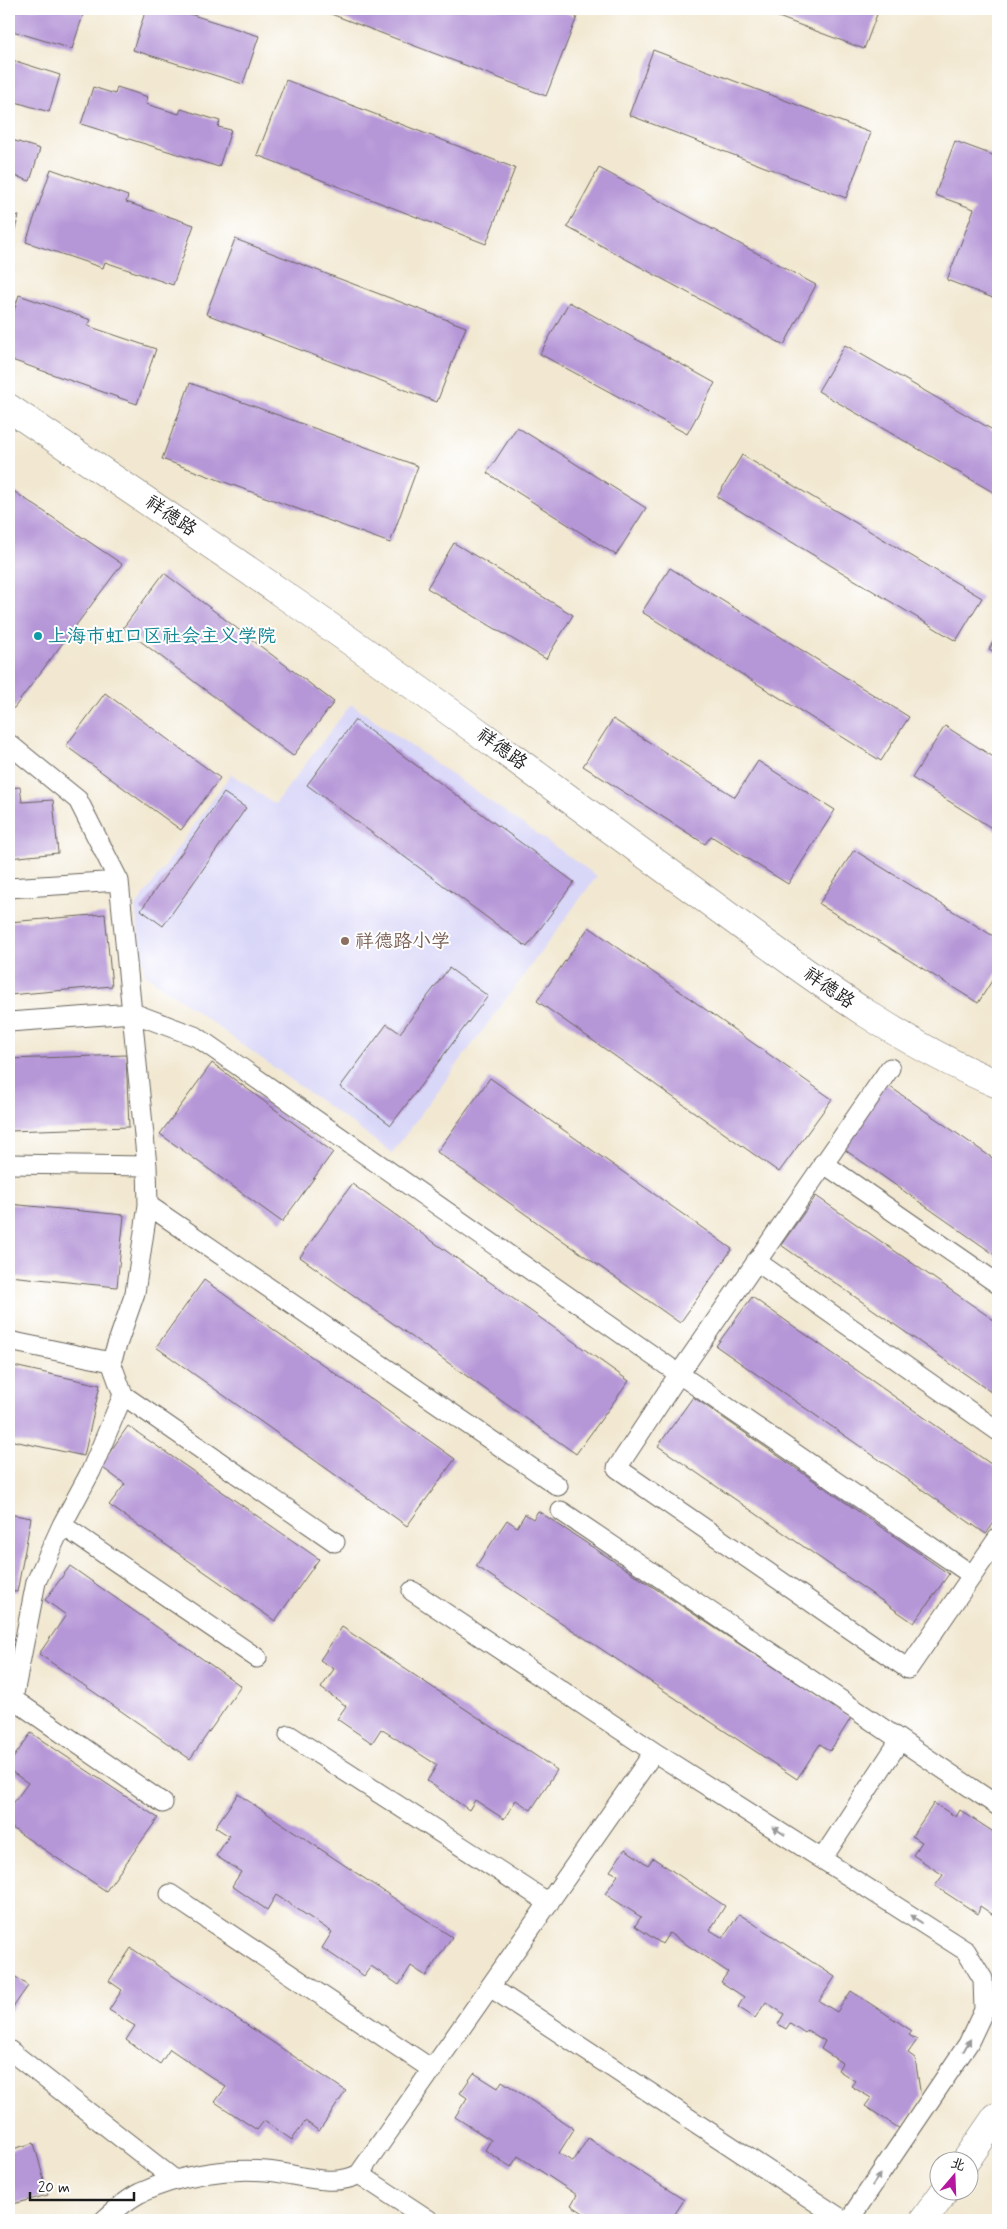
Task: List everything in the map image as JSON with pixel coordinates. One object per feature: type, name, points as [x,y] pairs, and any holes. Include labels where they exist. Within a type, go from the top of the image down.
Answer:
[{"type":"street","name":"祥德路","points":[[9,408],[191,530],[504,750],[827,989],[892,1031],[963,1069],[998,1084]]},
{"type":"street","points":[[972,2152],[996,2117]]},
{"type":"street","points":[[924,2220],[937,2202]]},
{"type":"lane","points":[[9,744],[78,800],[119,881],[147,1166],[148,1205],[135,1293],[111,1362],[123,1395],[335,1542]]},
{"type":"lane","points":[[9,888],[119,881]]},
{"type":"lane","points":[[9,1022],[133,1013],[197,1037],[678,1374],[972,1575]]},
{"type":"lane","points":[[890,1068],[678,1374],[617,1468],[908,1669],[998,1538]]},
{"type":"lane","points":[[823,1163],[998,1284]]},
{"type":"lane","points":[[9,1164],[147,1166]]},
{"type":"lane","points":[[148,1205],[558,1486]]},
{"type":"lane","points":[[756,1261],[998,1431]]},
{"type":"lane","points":[[9,1341],[111,1362]]},
{"type":"lane","points":[[123,1395],[91,1471],[62,1525],[36,1582],[12,1698],[163,1803]]},
{"type":"lane","points":[[560,1511],[998,1806]]},
{"type":"lane","points":[[62,1525],[257,1658]]},
{"type":"lane","points":[[412,1591],[654,1752],[966,1951],[983,1980],[984,2010],[968,2044],[849,2220]]},
{"type":"lane","points":[[289,1735],[549,1903]]},
{"type":"lane","points":[[822,1859],[900,1740]]},
{"type":"lane","points":[[104,2220],[139,2194],[175,2180],[224,2170],[267,2171],[338,2180],[350,2179],[359,2174],[654,1752]]},
{"type":"lane","points":[[170,1894],[432,2070]]},
{"type":"lane","points":[[490,1987],[842,2220]]},
{"type":"lane","points":[[9,2050],[175,2180]]},
{"type":"lane","points":[[359,2174],[429,2220]]},
{"type":"shaded area","name":"祥德路小学","points":[[351,704],[597,876],[392,1153],[145,974],[135,908],[231,774],[275,804]]},
{"type":"building","points":[[9,9],[85,9],[72,49],[9,30]]},
{"type":"building","points":[[146,9],[174,9],[259,36],[243,84],[133,50]]},
{"type":"building","points":[[318,9],[556,9],[577,17],[546,96]]},
{"type":"building","points":[[757,9],[879,9],[864,49]]},
{"type":"building","points":[[653,50],[871,133],[846,198],[629,115]]},
{"type":"building","points":[[9,59],[60,75],[49,112],[9,100]]},
{"type":"building","points":[[286,80],[515,168],[486,244],[257,155]]},
{"type":"building","points":[[93,87],[115,94],[117,87],[148,97],[146,104],[179,114],[181,109],[220,121],[218,127],[231,130],[219,167],[81,124]]},
{"type":"building","points":[[9,139],[40,149],[30,181],[9,174]]},
{"type":"building","points":[[955,141],[998,157],[998,300],[947,280],[974,209],[935,195]]},
{"type":"building","points":[[599,168],[816,285],[784,345],[567,227]]},
{"type":"building","points":[[51,169],[128,196],[126,202],[194,225],[173,285],[105,262],[103,268],[26,242]]},
{"type":"building","points":[[9,213],[19,216],[9,248]]},
{"type":"building","points":[[235,239],[466,327],[437,402],[206,314]]},
{"type":"building","points":[[19,295],[91,320],[88,326],[156,349],[137,404],[9,359],[9,326]]},
{"type":"building","points":[[569,302],[715,383],[687,434],[540,354]]},
{"type":"building","points":[[845,345],[998,433],[998,495],[818,391]]},
{"type":"building","points":[[190,383],[418,466],[390,543],[162,459]]},
{"type":"building","points":[[517,427],[646,508],[616,555],[487,473]]},
{"type":"building","points":[[742,455],[982,598],[956,641],[717,497]]},
{"type":"building","name":"上海市虹口区社会主义学院","points":[[9,488],[122,564],[14,708],[9,709]]},
{"type":"building","points":[[454,543],[573,615],[546,659],[427,588]]},
{"type":"building","points":[[670,568],[909,717],[881,761],[642,612]]},
{"type":"building","points":[[164,573],[334,702],[293,756],[123,628]]},
{"type":"building","points":[[998,634],[998,654],[989,649]]},
{"type":"building","points":[[105,693],[220,778],[181,830],[66,746]]},
{"type":"building","points":[[613,719],[735,797],[758,761],[835,810],[788,884],[711,836],[705,844],[583,766]]},
{"type":"building","points":[[355,720],[574,882],[527,947],[307,785]]},
{"type":"building","points":[[945,726],[998,760],[998,832],[912,778]]},
{"type":"building","points":[[20,787],[22,802],[53,800],[58,853],[9,858],[9,788]]},
{"type":"building","points":[[224,793],[246,808],[163,926],[141,910]]},
{"type":"building","points":[[854,850],[998,939],[998,971],[978,1003],[819,904]]},
{"type":"building","points":[[105,914],[112,986],[9,995],[9,922]]},
{"type":"building","points":[[589,927],[832,1099],[779,1172],[537,1001]]},
{"type":"building","points":[[449,968],[488,996],[391,1125],[340,1087],[387,1024],[400,1033]]},
{"type":"building","points":[[126,1055],[129,1127],[9,1131],[9,1059]]},
{"type":"building","points":[[212,1063],[333,1152],[282,1222],[160,1134]]},
{"type":"building","points":[[490,1078],[732,1249],[680,1323],[437,1152]]},
{"type":"building","points":[[886,1084],[998,1162],[998,1257],[841,1147]]},
{"type":"building","points":[[352,1184],[629,1381],[576,1454],[300,1257]]},
{"type":"building","points":[[816,1196],[998,1323],[998,1397],[781,1245]]},
{"type":"building","points":[[9,1204],[124,1215],[117,1287],[9,1276]]},
{"type":"building","points":[[204,1280],[455,1459],[407,1526],[156,1347]]},
{"type":"building","points":[[752,1297],[998,1469],[998,1517],[986,1534],[716,1346]]},
{"type":"building","points":[[9,1365],[100,1385],[84,1456],[9,1440]]},
{"type":"building","points":[[693,1397],[949,1574],[914,1623],[658,1446]]},
{"type":"building","points":[[128,1426],[319,1559],[275,1621],[109,1505],[125,1484],[100,1466]]},
{"type":"building","points":[[538,1511],[851,1718],[830,1751],[820,1744],[797,1779],[476,1566],[507,1520],[517,1527],[525,1514],[533,1519]]},
{"type":"building","points":[[9,1514],[31,1518],[17,1592],[9,1591]]},
{"type":"building","points":[[70,1566],[241,1686],[190,1759],[39,1654],[66,1615],[45,1600]]},
{"type":"building","points":[[342,1627],[557,1770],[531,1810],[516,1800],[504,1819],[475,1800],[469,1810],[427,1781],[437,1765],[381,1729],[372,1743],[337,1719],[346,1706],[321,1688],[334,1669],[320,1660]]},
{"type":"building","points":[[31,1733],[158,1818],[106,1891],[9,1826],[9,1809],[28,1783],[9,1770],[9,1764]]},
{"type":"building","points":[[238,1794],[452,1937],[426,1976],[411,1966],[399,1985],[371,1966],[364,1976],[322,1948],[332,1932],[276,1895],[267,1910],[232,1886],[241,1872],[216,1856],[229,1836],[215,1827]]},
{"type":"building","points":[[934,1803],[956,1817],[960,1810],[998,1835],[998,1918],[980,1906],[978,1914],[935,1886],[943,1875],[913,1855],[922,1842],[912,1836]]},
{"type":"building","points":[[625,1849],[648,1865],[653,1858],[725,1906],[710,1930],[723,1938],[739,1914],[835,1977],[819,2001],[837,2012],[851,1991],[912,2031],[909,2035],[917,2040],[908,2053],[915,2058],[921,2097],[900,2129],[865,2106],[871,2098],[851,2086],[855,2081],[838,2070],[842,2063],[821,2049],[825,2041],[807,2030],[805,2033],[790,2023],[786,2029],[778,2024],[784,2014],[766,2002],[755,2018],[738,2007],[744,1997],[721,1982],[728,1972],[669,1933],[662,1944],[635,1926],[641,1917],[605,1894],[618,1875],[610,1871]]},
{"type":"building","points":[[131,1948],[346,2091],[319,2131],[305,2121],[292,2140],[264,2121],[257,2130],[215,2102],[226,2087],[170,2049],[160,2064],[126,2040],[135,2026],[109,2010],[122,1990],[109,1981]]},
{"type":"building","points":[[9,1972],[28,1986],[9,2013]]},
{"type":"building","points":[[474,2073],[498,2088],[502,2081],[574,2129],[559,2153],[573,2162],[588,2138],[684,2200],[671,2220],[594,2220],[571,2205],[577,2195],[518,2156],[511,2167],[485,2150],[491,2140],[455,2117],[467,2098],[460,2093]]},
{"type":"building","points":[[34,2143],[48,2195],[9,2205],[9,2150]]},
{"type":"place","name":"上海市虹口区社会主义学院","points":[[38,636]]},
{"type":"place","name":"祥德路小学","points":[[345,941]]}]
